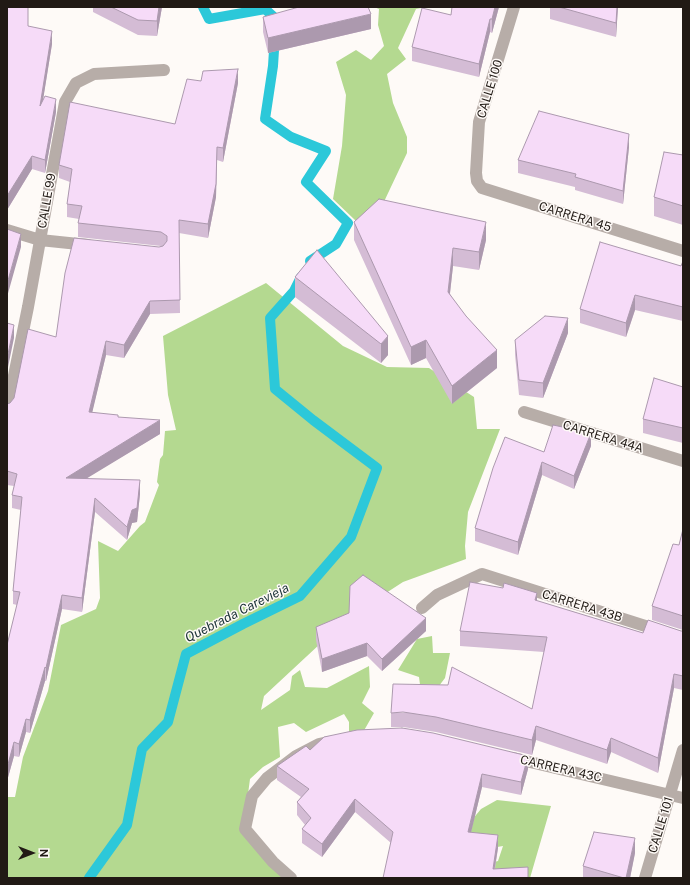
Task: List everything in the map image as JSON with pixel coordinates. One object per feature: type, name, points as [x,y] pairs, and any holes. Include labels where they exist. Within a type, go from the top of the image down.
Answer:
[{"type":"street","name":"CALLE 100","points":[[476,173],[480,122],[514,7]]},
{"type":"street","name":"CALLE 99","points":[[7,410],[28,307],[65,102],[76,83],[94,74],[164,70]]},
{"type":"street","name":"CARRERA 45","points":[[476,173],[477,181],[482,188],[683,251]]},
{"type":"street","points":[[7,230],[40,240],[100,246]]},
{"type":"street","name":"CARRERA 44A","points":[[524,412],[683,461]]},
{"type":"street","name":"CARRERA 43B","points":[[422,608],[437,595],[482,574],[683,638]]},
{"type":"street","points":[[291,878],[273,862],[245,830],[252,796],[267,778],[296,756],[319,744],[341,740]]},
{"type":"street","name":"CALLE 101","points":[[645,878],[683,750]]},
{"type":"street","name":"CARRERA 43C","points":[[502,755],[683,798]]},
{"type":"green space","points":[[374,7],[426,7],[416,9],[398,48],[406,59],[387,74],[393,103],[407,137],[407,153],[381,208],[356,221],[333,199],[342,146],[346,95],[336,62],[356,50],[371,60],[384,46],[378,25],[379,9]]},
{"type":"green space","points":[[266,283],[343,346],[387,367],[429,368],[474,397],[477,429],[500,429],[468,512],[465,546],[466,559],[403,582],[349,617],[264,696],[261,710],[290,690],[292,676],[300,670],[305,687],[327,688],[369,666],[370,687],[362,703],[374,713],[362,734],[349,732],[349,722],[344,714],[306,732],[294,723],[278,727],[280,757],[263,767],[250,779],[243,832],[283,878],[7,878],[7,797],[15,797],[23,757],[48,691],[61,625],[96,609],[100,598],[98,541],[118,551],[145,522],[159,485],[157,482],[160,459],[163,455],[165,431],[176,430],[168,395],[163,336]]},
{"type":"green space","points":[[432,636],[433,653],[450,653],[445,678],[423,707],[419,677],[398,670],[417,639]]},
{"type":"green space","points":[[497,800],[551,806],[530,878],[460,878],[471,868],[498,861],[503,846],[474,851],[437,836],[471,821],[481,809]]},
{"type":"building","points":[[7,7],[28,7],[28,26],[52,31],[40,106],[45,96],[56,99],[45,160],[32,156],[7,196]]},
{"type":"building","points":[[111,7],[159,7],[157,21],[138,20]]},
{"type":"building","points":[[299,7],[368,7],[371,14],[268,38],[263,17]]},
{"type":"building","points":[[452,7],[495,7],[492,19],[490,19],[479,64],[412,47],[422,8],[451,15]]},
{"type":"building","points":[[559,7],[617,7],[616,23]]},
{"type":"building","points":[[238,69],[223,148],[217,147],[216,184],[208,224],[179,220],[180,300],[150,301],[124,345],[106,341],[89,412],[118,415],[118,417],[160,420],[66,478],[140,480],[137,508],[132,510],[127,527],[95,498],[82,598],[62,595],[46,668],[45,667],[30,720],[26,719],[19,744],[14,742],[7,768],[7,645],[20,592],[13,591],[22,497],[12,495],[17,474],[7,471],[7,404],[14,398],[28,329],[56,337],[65,273],[74,238],[159,247],[163,246],[167,241],[167,236],[161,232],[78,223],[82,206],[67,204],[72,169],[59,165],[70,102],[175,124],[187,79],[201,81],[203,71]]},
{"type":"building","points":[[539,111],[629,134],[623,191],[575,177],[576,174],[518,160]]},
{"type":"building","points":[[664,152],[683,155],[683,206],[654,197]]},
{"type":"building","points":[[379,199],[486,222],[479,252],[453,248],[448,292],[466,316],[497,350],[452,386],[426,340],[411,347],[354,222]]},
{"type":"building","points":[[7,229],[21,234],[7,284]]},
{"type":"building","points":[[600,242],[681,266],[683,261],[683,307],[635,295],[626,323],[580,309]]},
{"type":"building","points":[[317,250],[388,336],[381,344],[295,277]]},
{"type":"building","points":[[545,316],[568,318],[543,383],[519,380],[515,340]]},
{"type":"building","points":[[7,323],[14,325],[7,359]]},
{"type":"building","points":[[654,378],[683,387],[683,428],[643,419]]},
{"type":"building","points":[[553,425],[591,433],[574,476],[542,462],[518,542],[475,528],[493,468],[505,437],[544,452]]},
{"type":"building","points":[[683,529],[683,616],[652,606],[673,544],[679,545]]},
{"type":"building","points":[[363,575],[426,618],[382,659],[367,643],[322,659],[316,627],[349,613],[350,586]]},
{"type":"building","points":[[470,582],[503,588],[504,583],[537,593],[535,600],[643,633],[648,620],[683,631],[683,676],[674,674],[658,758],[611,738],[607,750],[536,726],[532,740],[436,717],[403,712],[391,713],[393,684],[448,685],[452,667],[532,709],[547,637],[460,631]]},
{"type":"building","points":[[402,728],[433,733],[528,756],[521,782],[482,774],[468,832],[498,835],[493,869],[528,867],[528,878],[383,878],[393,832],[355,799],[322,844],[302,829],[311,818],[297,802],[309,789],[277,766],[306,746],[310,750],[324,737],[357,730]]},
{"type":"building","points":[[594,832],[635,838],[626,878],[583,866]]},
{"type":"waterway","name":"Quebrada Carevieja","points":[[203,7],[209,19],[265,9],[276,19],[273,66],[265,119],[291,137],[326,151],[306,182],[348,223],[336,244],[310,261]]},
{"type":"waterway","name":"Quebrada Carevieja","points":[[89,878],[127,825],[142,749],[168,722],[186,654],[300,596],[351,537],[377,468],[313,420],[275,389],[270,318],[294,291],[301,277]]}]
